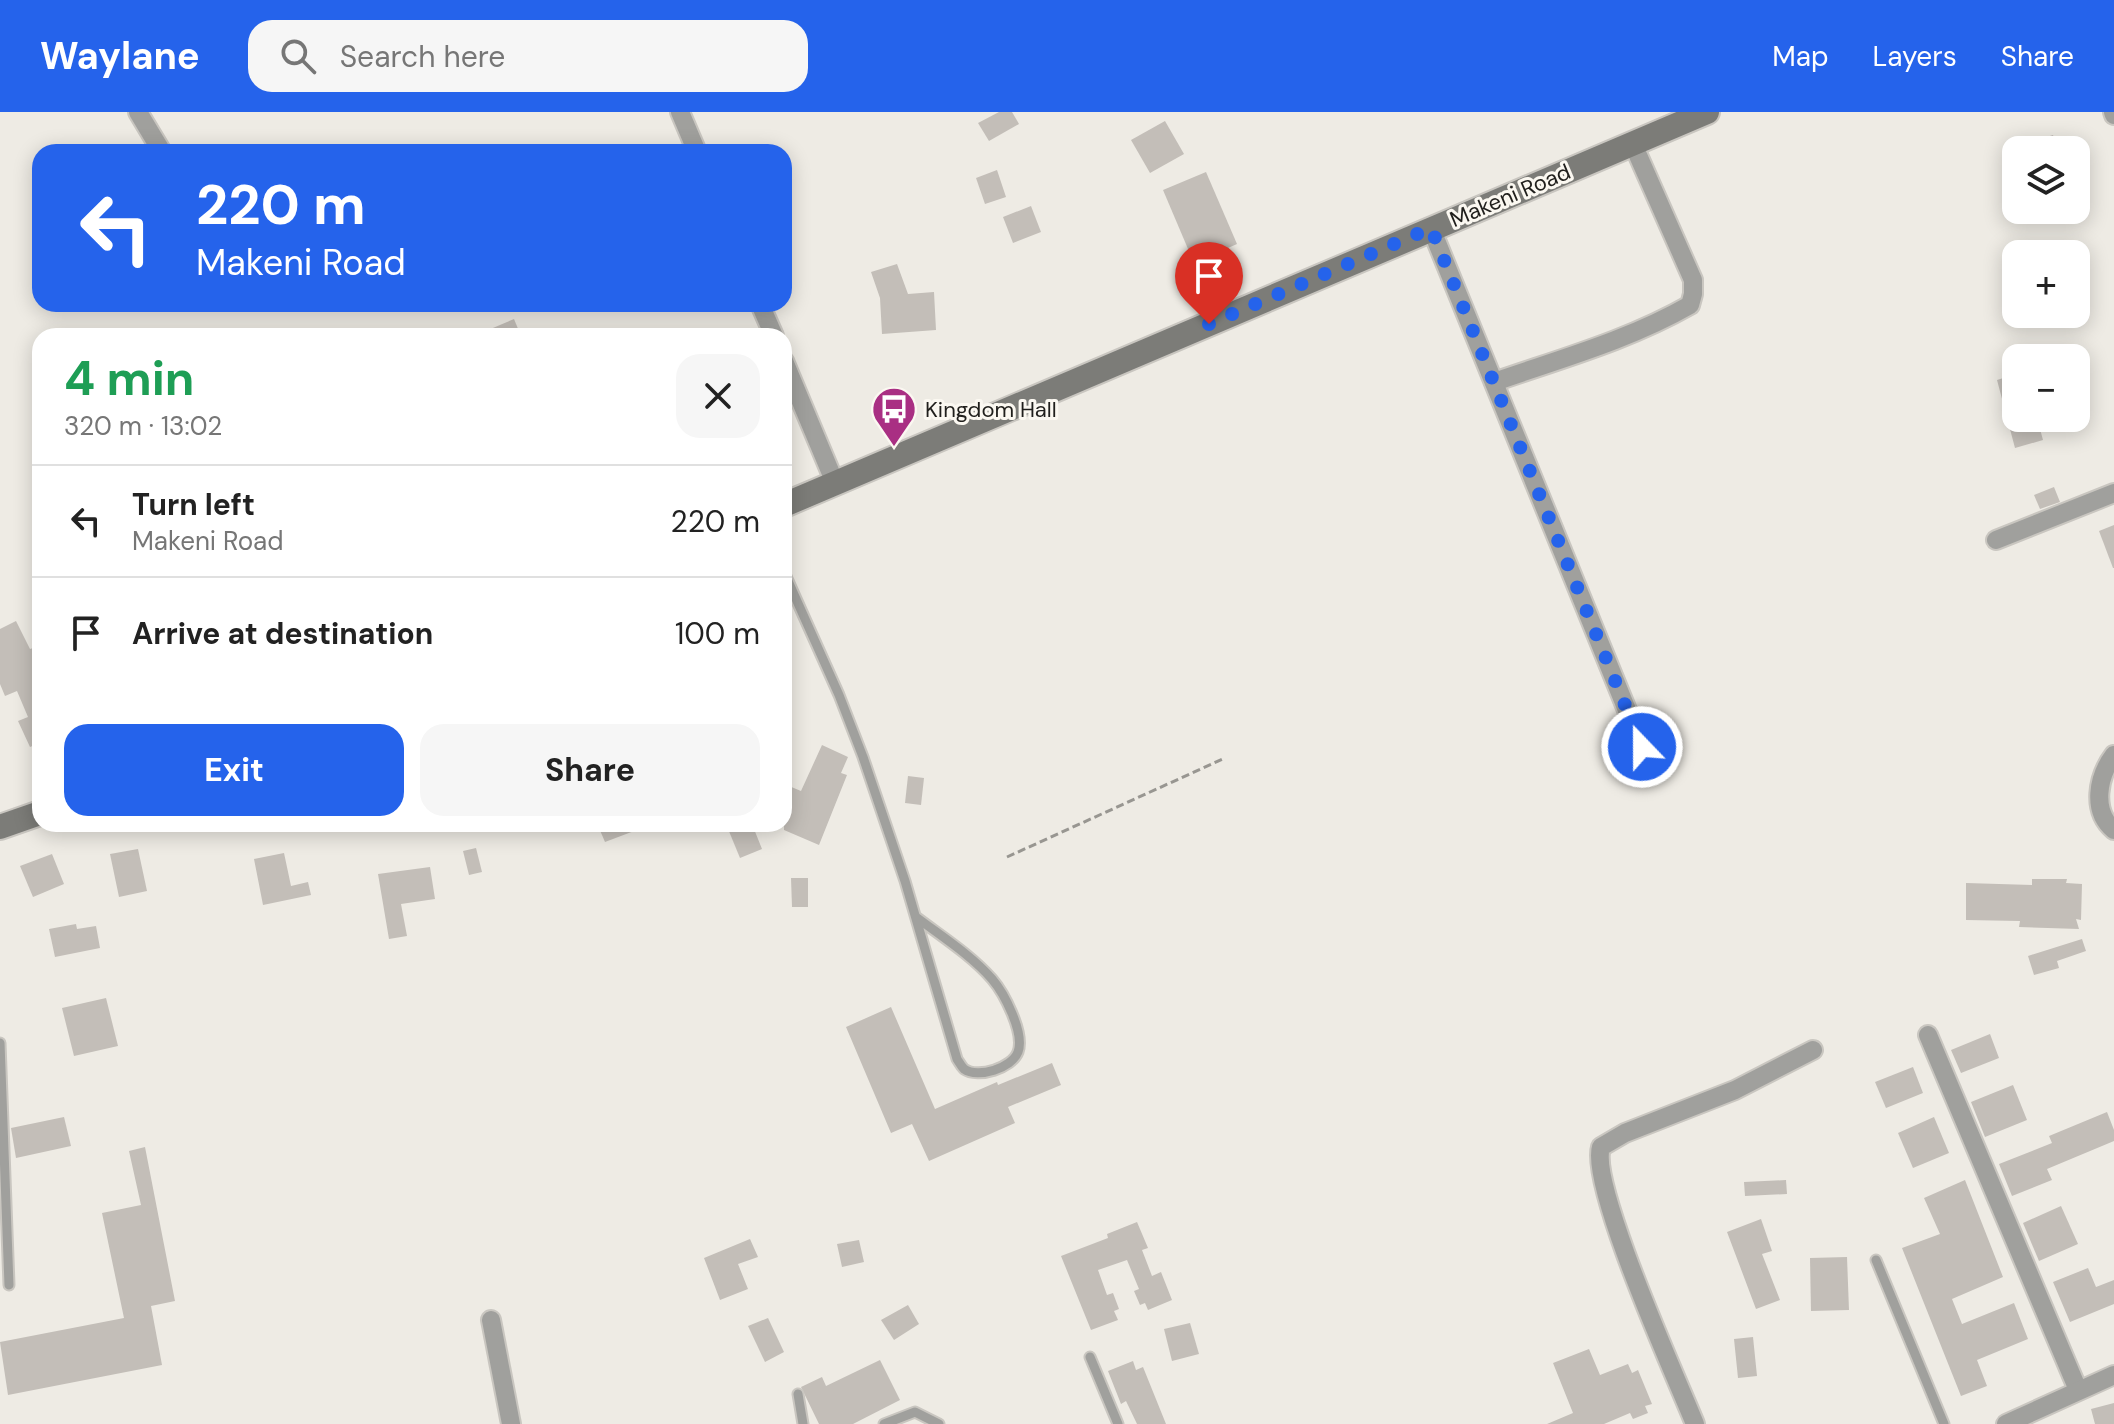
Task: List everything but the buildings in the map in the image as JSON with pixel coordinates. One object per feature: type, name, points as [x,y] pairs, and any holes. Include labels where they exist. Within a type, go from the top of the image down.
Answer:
[{"type":"main road","name":"Makeni Road","points":[[792,502],[1707,112]]},
{"type":"main road","points":[[0,827],[32,816]]},
{"type":"street","points":[[138,112],[157,144]]},
{"type":"street","points":[[680,112],[694,144]]},
{"type":"street","points":[[1494,382],[1627,335],[1690,305],[1693,280],[1633,144]]},
{"type":"street","points":[[1431,228],[1642,747]]},
{"type":"street","points":[[792,380],[835,483]]},
{"type":"street","points":[[1996,540],[2114,493]]},
{"type":"street","points":[[2114,755],[2105,767],[2099,788],[2100,810],[2114,830]]},
{"type":"street","points":[[1928,1035],[2078,1390]]},
{"type":"street","points":[[1695,1424],[1623,1244],[1604,1185],[1599,1156],[1601,1147],[1625,1133],[1735,1090],[1813,1050]]},
{"type":"street","points":[[491,1320],[511,1424]]},
{"type":"street","points":[[2006,1424],[2114,1375]]},
{"type":"lane","points":[[792,590],[849,720],[916,917],[957,1059],[964,1069],[976,1073],[1011,1062],[1018,1052],[1019,1036],[1010,1008],[993,980],[916,917]]},
{"type":"lane","points":[[0,1043],[9,1285]]},
{"type":"lane","points":[[1876,1260],[1944,1424]]},
{"type":"lane","points":[[1090,1357],[1118,1424]]},
{"type":"lane","points":[[798,1394],[803,1424]]},
{"type":"lane","points":[[884,1424],[915,1412],[939,1424]]},
{"type":"path","points":[[1007,857],[1225,758]]},
{"type":"place","name":"Kingdom Hall","points":[[894,448]]},
{"type":"route","points":[[1209,324],[1431,228],[1642,747]]}]
